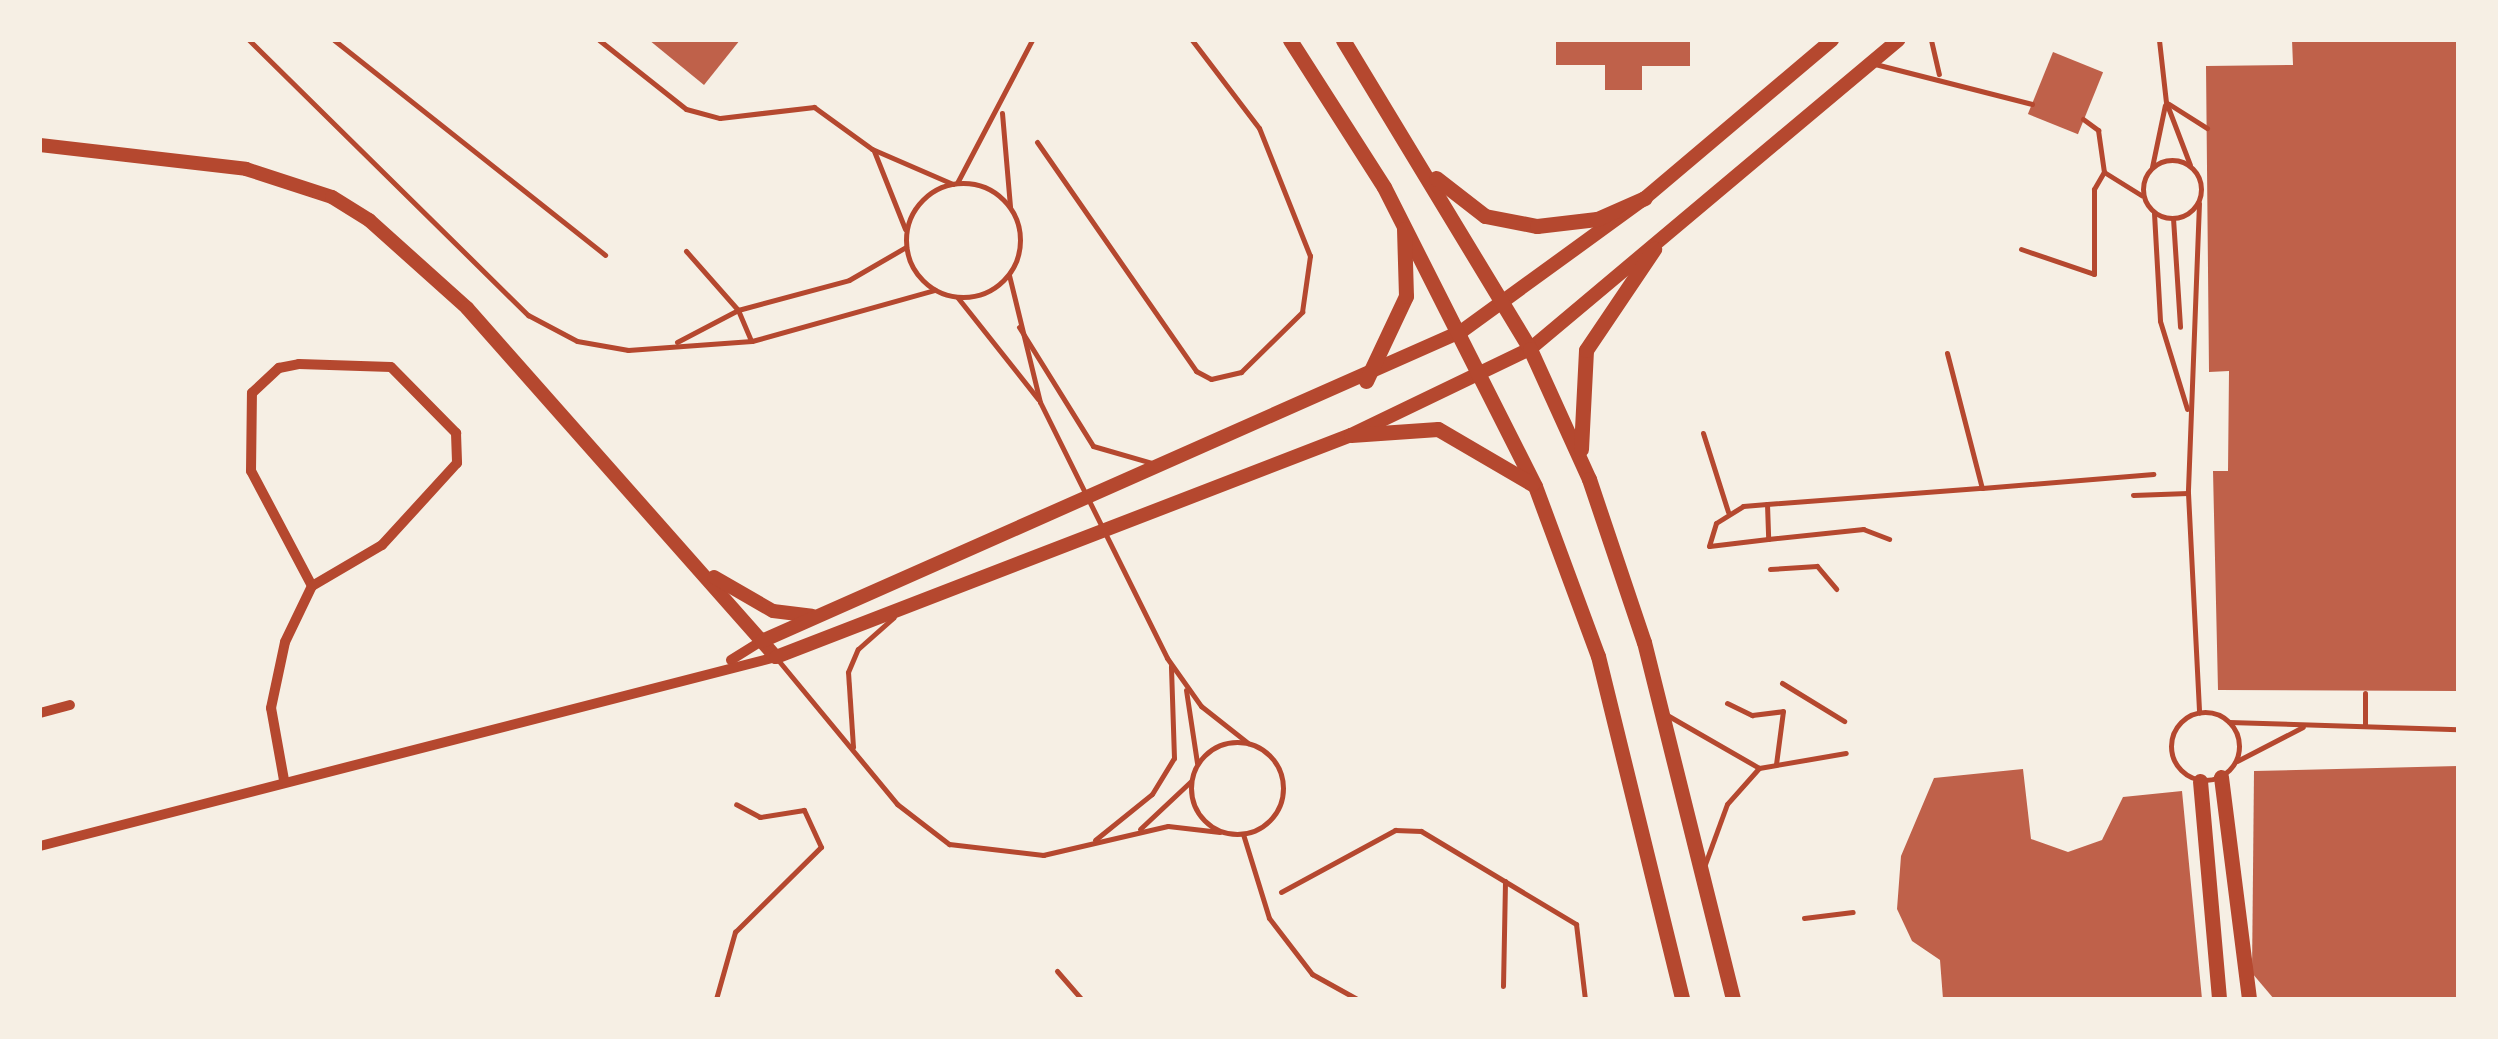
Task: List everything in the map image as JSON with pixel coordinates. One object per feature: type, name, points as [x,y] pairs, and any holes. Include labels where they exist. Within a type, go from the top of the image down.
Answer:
[{"type":"main road","points":[[1290,40],[1404,224],[1483,371],[1535,486],[1598,656],[1682,999]]},
{"type":"main road","points":[[1343,40],[1420,161],[1530,349],[1590,479]]},
{"type":"main road","points":[[1420,161],[1466,206],[1508,222],[1566,224],[1645,198]]},
{"type":"main road","points":[[1366,381],[1406,296],[1404,224]]},
{"type":"main road","points":[[1654,249],[1586,350],[1578,437],[1661,711],[1733,999]]},
{"type":"main road","points":[[1351,435],[1438,429],[1535,486]]},
{"type":"main road","points":[[2221,777],[2249,999]]},
{"type":"main road","points":[[2200,781],[2219,999]]},
{"type":"street","points":[[726,663],[814,616],[1366,381],[1462,331],[1505,306],[1645,198],[1832,40]]},
{"type":"street","points":[[40,846],[726,663],[776,657],[1351,435],[1530,349],[1654,249],[1898,40]]},
{"type":"street","points":[[40,145],[246,169],[332,197],[369,220],[467,308],[776,657]]},
{"type":"street","points":[[284,780],[271,708],[285,642],[312,586],[382,545],[457,463],[456,433],[391,368],[298,364],[278,368],[252,394],[251,471],[312,586]]},
{"type":"street","points":[[689,559],[748,601],[814,616]]},
{"type":"street","points":[[40,713],[70,706]]},
{"type":"lane","points":[[249,40],[528,316],[604,348],[752,342],[935,290],[958,298],[1040,402]]},
{"type":"lane","points":[[334,40],[605,255]]},
{"type":"lane","points":[[599,40],[686,109],[720,118],[814,106],[872,149],[955,184],[987,190],[1010,208]]},
{"type":"lane","points":[[906,233],[921,201],[955,184],[1002,110],[1032,40]]},
{"type":"lane","points":[[1036,142],[1196,371],[1211,379],[1240,372],[1302,312],[1310,256],[1259,128],[1192,40]]},
{"type":"lane","points":[[1930,40],[1940,74]]},
{"type":"lane","points":[[2160,40],[2166,102],[2190,165],[2201,182],[2201,239],[2188,412],[2199,712],[2170,742],[2174,762],[2200,781],[2221,777],[2236,762],[2306,726]]},
{"type":"lane","points":[[1872,63],[1940,74],[2032,104]]},
{"type":"lane","points":[[2166,102],[2207,128]]},
{"type":"lane","points":[[2143,196],[2166,102]]},
{"type":"lane","points":[[776,657],[898,804],[949,844],[1043,855],[1138,831],[1243,834],[1277,813],[1284,785],[1273,758],[1248,743],[1171,666],[1040,402],[1017,325],[1009,275],[1020,242],[1010,208],[1002,110]]},
{"type":"lane","points":[[2021,249],[2094,274],[2094,189],[2104,172],[2098,130],[2083,120]]},
{"type":"lane","points":[[872,149],[906,233],[906,247],[935,290]]},
{"type":"lane","points":[[2152,167],[2190,165]]},
{"type":"lane","points":[[2104,172],[2143,196],[2154,213],[2154,249],[2172,382],[2188,412]]},
{"type":"lane","points":[[2154,213],[2173,218],[2198,202]]},
{"type":"lane","points":[[2173,218],[2180,327]]},
{"type":"lane","points":[[674,344],[738,310],[809,296],[906,247]]},
{"type":"lane","points":[[686,251],[738,310],[752,342]]},
{"type":"lane","points":[[958,298],[1009,275]]},
{"type":"lane","points":[[1017,325],[1093,446],[1122,460],[1182,461]]},
{"type":"lane","points":[[1947,354],[1982,488]]},
{"type":"lane","points":[[1703,432],[1728,512],[1709,546],[1863,529],[1889,540]]},
{"type":"lane","points":[[1728,512],[1767,504],[2152,474]]},
{"type":"lane","points":[[2133,495],[2188,493]]},
{"type":"lane","points":[[1767,504],[1768,539]]},
{"type":"lane","points":[[1770,569],[1816,566],[1836,590]]},
{"type":"lane","points":[[854,751],[848,672],[868,638],[900,612]]},
{"type":"lane","points":[[1092,842],[1152,794],[1174,758],[1171,666]]},
{"type":"lane","points":[[1184,682],[1197,765]]},
{"type":"lane","points":[[1782,683],[1844,721]]},
{"type":"lane","points":[[2365,693],[2365,727]]},
{"type":"lane","points":[[1727,703],[1752,715],[1783,711],[1776,764]]},
{"type":"lane","points":[[1661,711],[1715,750],[1759,768]]},
{"type":"lane","points":[[2199,712],[2229,722],[2458,729]]},
{"type":"lane","points":[[2229,722],[2236,762]]},
{"type":"lane","points":[[1138,831],[1191,780],[1197,765],[1220,745],[1248,743]]},
{"type":"lane","points":[[1702,874],[1727,804],[1759,768],[1846,753]]},
{"type":"lane","points":[[1191,780],[1197,811],[1220,832]]},
{"type":"lane","points":[[716,999],[735,932],[820,847],[804,810],[760,817],[736,804]]},
{"type":"lane","points":[[1281,892],[1408,829],[1576,924],[1585,999]]},
{"type":"lane","points":[[1243,834],[1269,918],[1312,974],[1357,999]]},
{"type":"lane","points":[[1503,986],[1505,881]]},
{"type":"lane","points":[[1804,918],[1853,912]]},
{"type":"lane","points":[[1056,971],[1082,999]]},
{"type":"building","points":[[649,40],[740,40],[704,85]]},
{"type":"building","points":[[1556,40],[1690,40],[1690,66],[1642,66],[1642,90],[1605,90],[1605,65],[1556,65]]},
{"type":"building","points":[[2292,40],[2458,40],[2458,691],[2218,690],[2213,471],[2228,471],[2229,371],[2209,372],[2206,66],[2293,65]]},
{"type":"building","points":[[2053,52],[2103,72],[2078,134],[2028,114]]},
{"type":"building","points":[[2458,766],[2458,999],[2274,999],[2252,973],[2254,771]]},
{"type":"building","points":[[2023,769],[2031,839],[2068,852],[2102,840],[2123,797],[2182,791],[2202,999],[1943,999],[1940,960],[1912,941],[1897,909],[1901,856],[1934,778]]}]
